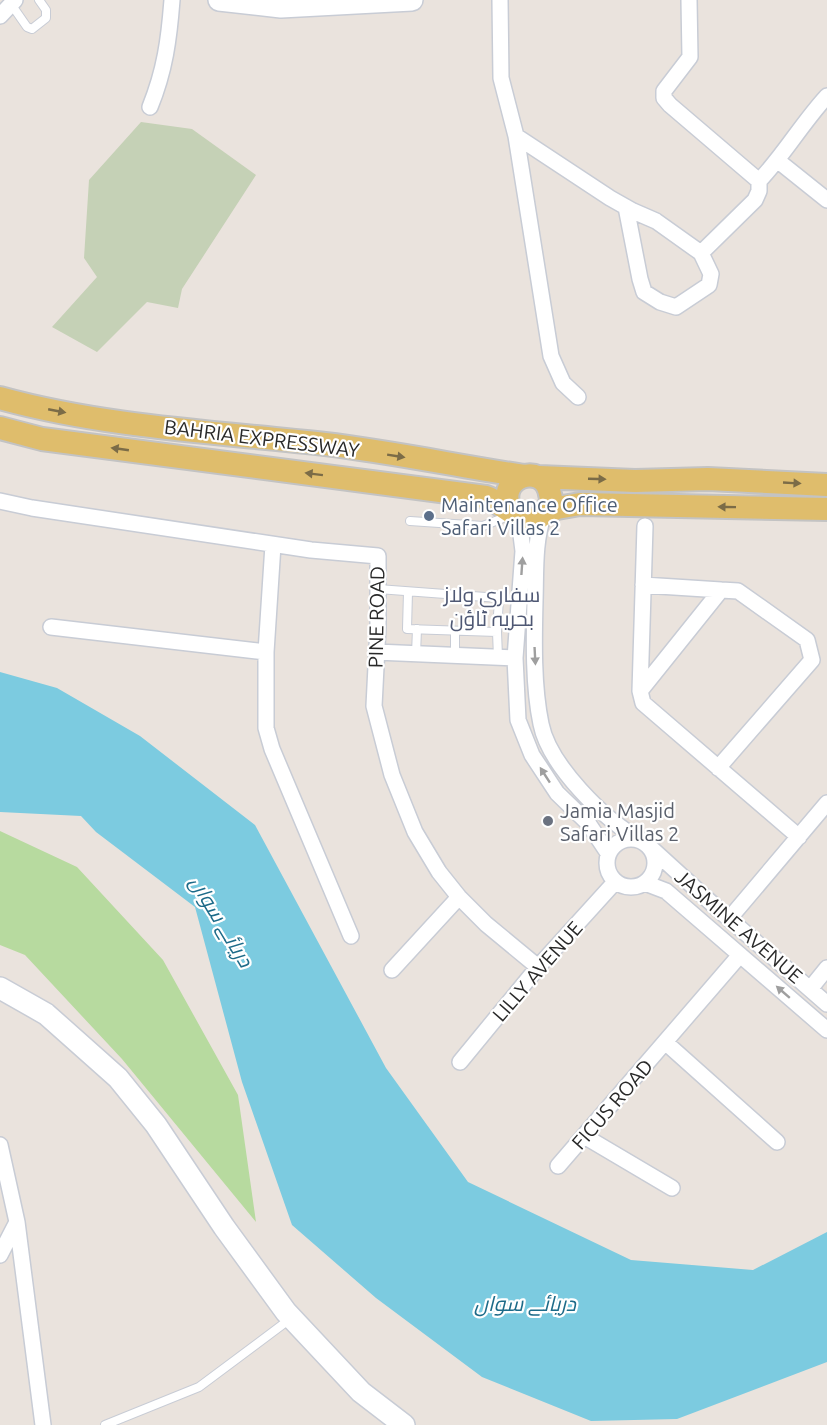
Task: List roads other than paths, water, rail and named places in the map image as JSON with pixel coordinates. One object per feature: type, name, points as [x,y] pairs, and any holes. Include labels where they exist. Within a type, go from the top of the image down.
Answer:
[{"type":"main road","points":[[225,0],[281,7],[412,0]]},
{"type":"main road","name":"BAHRIA EXPRESSWAY","points":[[0,398],[78,415],[328,445],[531,476],[635,481],[708,479],[827,485]]},
{"type":"main road","name":"BAHRIA EXPRESSWAY","points":[[0,428],[42,439],[486,497],[498,502],[513,514]]},
{"type":"main road","points":[[544,514],[551,499],[546,483],[531,476],[512,482],[507,501],[513,514],[525,520],[532,520],[557,508],[580,504],[827,509]]},
{"type":"main road","points":[[0,988],[46,1014],[118,1078],[156,1125],[224,1227],[291,1318],[361,1392],[404,1425]]},
{"type":"street","points":[[150,107],[161,81],[169,43],[172,0]]},
{"type":"street","points":[[500,0],[501,78],[516,136],[551,356],[563,383],[578,397]]},
{"type":"street","points":[[689,0],[690,57],[664,91],[664,98],[759,182]]},
{"type":"street","points":[[0,16],[11,2]]},
{"type":"street","points":[[701,253],[754,200],[759,191],[759,182],[810,114],[827,96]]},
{"type":"street","points":[[516,136],[626,207],[656,221],[701,253],[711,273],[709,285],[676,307],[660,302],[644,292],[639,279],[626,207]]},
{"type":"street","points":[[777,160],[827,200]]},
{"type":"street","name":"PINE ROAD","points":[[0,501],[32,508],[273,545],[378,556],[374,705],[392,775],[415,832],[439,872],[459,897],[486,924],[538,967]]},
{"type":"street","points":[[513,514],[523,551],[515,658],[518,720],[532,755],[557,793],[588,823],[608,853]]},
{"type":"street","name":"JASMINE AVENUE","points":[[544,514],[538,541],[534,653],[541,725],[549,747],[572,781],[626,832],[646,844],[827,1004]]},
{"type":"street","points":[[645,526],[640,691],[644,703],[799,837]]},
{"type":"street","points":[[273,545],[266,652],[266,728],[272,749],[351,936]]},
{"type":"street","points":[[643,585],[738,591],[807,640],[812,660],[718,768]]},
{"type":"street","points":[[640,691],[721,590]]},
{"type":"street","points":[[51,627],[266,652]]},
{"type":"street","points":[[376,652],[515,658]]},
{"type":"street","points":[[729,919],[827,803]]},
{"type":"street","points":[[628,838],[646,844],[656,860],[653,873],[645,883],[633,887],[621,885],[611,877],[606,865],[608,853],[616,842],[628,838]]},
{"type":"street","name":"LILLY AVENUE","points":[[460,1062],[538,967],[615,882]]},
{"type":"street","name":"JASMINE AVENUE","points":[[645,883],[666,891],[827,1030]]},
{"type":"street","points":[[392,970],[459,897]]},
{"type":"street","name":"FICUS ROAD","points":[[558,1166],[740,955]]},
{"type":"street","points":[[810,989],[827,968]]},
{"type":"street","name":"FICUS ROAD","points":[[665,1042],[777,1142]]},
{"type":"street","points":[[584,1136],[672,1188]]},
{"type":"street","points":[[0,1145],[17,1222],[43,1425]]},
{"type":"street","points":[[0,1255],[17,1222]]},
{"type":"lane","points":[[11,2],[27,27],[32,28],[46,18],[46,10],[39,0]]},
{"type":"lane","points":[[410,521],[483,526],[513,514]]},
{"type":"lane","points":[[378,589],[499,598],[498,657]]},
{"type":"lane","points":[[408,592],[407,629],[497,632]]},
{"type":"lane","points":[[416,654],[417,629]]},
{"type":"lane","points":[[455,631],[455,655]]},
{"type":"lane","points":[[105,1425],[199,1387],[291,1318]]},
{"type":"water","name":"دریائے سواں","points":[[0,672],[57,688],[140,736],[255,825],[386,1068],[468,1182],[631,1260],[753,1270],[827,1232],[827,1362],[677,1419],[591,1421],[482,1377],[376,1298],[292,1225],[242,1082],[195,907],[96,832],[81,816],[0,812]]},
{"type":"place","name":"Maintenance Office Safari Villas 2","points":[[429,516]]},
{"type":"place","name":"Jamia Masjid Safari Villas 2","points":[[548,821]]},
{"type":"district","name":"سفاری ولاز بحریہ ٹاؤن","points":[[492,606]]}]
